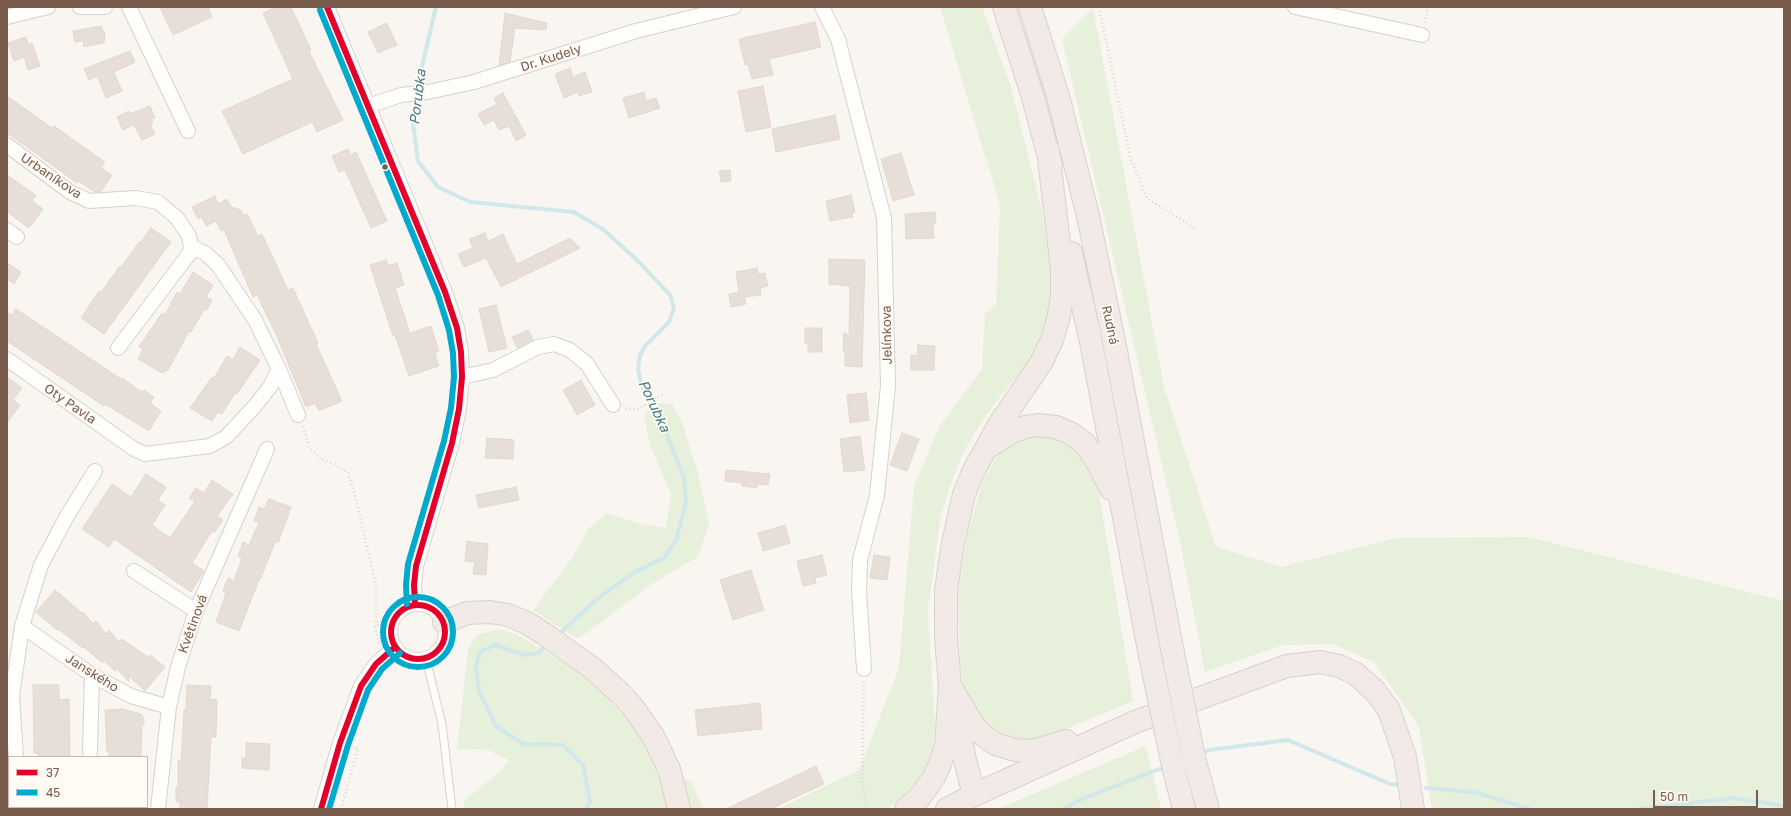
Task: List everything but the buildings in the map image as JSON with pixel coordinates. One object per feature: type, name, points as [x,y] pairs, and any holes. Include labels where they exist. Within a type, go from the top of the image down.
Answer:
[{"type":"highway","name":"Rudná","points":[[1004,7],[1048,150],[1090,342],[1150,656],[1174,770],[1184,809]]},
{"type":"highway","name":"Rudná","points":[[1030,7],[1058,96],[1088,216],[1114,341],[1195,762],[1208,809]]},
{"type":"highway","points":[[906,809],[919,798],[930,783],[943,755],[948,731],[950,685],[946,590],[951,554],[964,494],[974,470],[1004,417],[1041,362],[1052,340],[1059,314],[1062,295],[1062,269],[1048,150]]},
{"type":"highway","points":[[987,448],[1012,432],[1026,427],[1047,425],[1066,431],[1082,441],[1091,451],[1122,513]]},
{"type":"highway","points":[[444,622],[467,613],[480,612],[508,615],[527,623],[573,653],[608,681],[632,706],[644,723],[663,754],[673,784],[678,809]]},
{"type":"highway","points":[[947,809],[974,795],[1135,722],[1287,666],[1320,662],[1339,666],[1356,674],[1367,682],[1382,698],[1389,710],[1405,757],[1412,809]]},
{"type":"highway","points":[[950,685],[965,713],[979,732],[995,744],[1015,750],[1039,749],[1098,730],[1135,722]]},
{"type":"highway","points":[[950,685],[965,760],[974,795]]},
{"type":"street","points":[[7,17],[48,7]]},
{"type":"street","points":[[80,7],[105,7]]},
{"type":"street","points":[[129,7],[188,131]]},
{"type":"street","points":[[327,7],[445,292],[457,328],[461,352],[462,377],[459,409],[452,443],[416,566],[414,586],[415,604]]},
{"type":"street","name":"Dr. Kudely","points":[[368,106],[401,95],[428,92],[474,82],[636,31],[734,7]]},
{"type":"street","name":"Jelínkova","points":[[822,7],[838,39],[884,218],[888,386],[877,494],[860,560],[859,591],[864,669]]},
{"type":"street","points":[[1295,7],[1422,35]]},
{"type":"street","name":"Urbaníkova","points":[[7,145],[70,192],[89,201],[136,198],[158,202],[177,218],[189,236],[191,248]]},
{"type":"street","points":[[118,348],[189,254],[191,248],[205,253],[218,265],[255,320],[280,369],[298,415]]},
{"type":"street","points":[[462,377],[493,370],[538,347],[554,344],[570,350],[587,364],[613,405]]},
{"type":"street","name":"Oty Pavla","points":[[7,359],[134,449],[145,454],[210,446],[226,437],[254,407],[270,386],[280,369]]},
{"type":"street","name":"Květinová","points":[[158,809],[169,707],[178,667],[196,611],[267,449]]},
{"type":"street","points":[[16,756],[12,696],[22,626],[41,565],[67,516],[95,471]]},
{"type":"street","points":[[134,571],[196,611]]},
{"type":"street","points":[[415,604],[430,607],[441,616],[444,622],[446,637],[443,644],[433,656],[426,658],[409,658],[403,655],[395,647],[391,632],[395,617],[400,611],[415,604]]},
{"type":"street","name":"Janského","points":[[22,626],[92,675],[131,696],[169,707]]},
{"type":"street","points":[[322,809],[340,743],[361,686],[376,664],[395,647]]},
{"type":"street","points":[[90,752],[92,675]]},
{"type":"lane","points":[[426,658],[442,724],[452,809]]},
{"type":"path","points":[[1099,7],[1131,160],[1147,198],[1196,229]]},
{"type":"path","points":[[636,410],[663,394]]},
{"type":"path","points":[[298,415],[310,449],[321,459],[334,464],[348,473],[353,487],[376,585],[376,627],[380,642],[375,647]]},
{"type":"path","points":[[376,627],[388,616],[400,600],[401,594]]},
{"type":"path","points":[[864,669],[862,784],[867,809]]},
{"type":"green space","points":[[940,7],[982,7],[1011,87],[1041,207],[1051,268],[1048,323],[1033,359],[1011,383],[982,421],[963,453],[951,483],[940,520],[928,612],[935,726],[931,756],[919,780],[903,797],[887,809],[778,809],[859,770],[899,668],[914,486],[939,427],[982,369],[985,314],[996,305],[1000,205]]},
{"type":"green space","points":[[1093,8],[1164,387],[1216,547],[1282,567],[1396,538],[1529,537],[1784,601],[1784,809],[1432,809],[1419,727],[1374,662],[1333,644],[1283,645],[1205,672],[1180,541],[1062,39]]},
{"type":"green space","points":[[660,403],[672,404],[681,419],[698,473],[709,524],[698,557],[652,584],[578,639],[533,610],[574,555],[588,529],[606,513],[640,524],[666,528],[671,494],[650,445],[644,415],[650,408]]},
{"type":"green space","points":[[1032,433],[1047,433],[1074,448],[1093,471],[1099,493],[1133,701],[1049,736],[1035,740],[1019,741],[1007,738],[983,723],[972,707],[963,685],[960,659],[958,592],[968,532],[983,481],[998,455],[1009,443]]},
{"type":"green space","points":[[499,629],[518,635],[587,676],[626,718],[650,753],[666,796],[668,809],[464,809],[464,801],[498,773],[509,760],[488,750],[457,749],[468,649],[477,635]]},
{"type":"green space","points":[[1146,746],[1161,809],[997,809],[1000,808]]},
{"type":"green space","points":[[684,779],[691,781],[704,809],[689,809],[682,785]]},
{"type":"waterway","name":"Porubka","points":[[436,7],[419,79],[413,123],[418,161],[438,187],[470,202],[574,212],[604,230],[637,260],[670,295],[674,308],[669,322],[645,346],[640,356],[638,369],[641,384],[659,414],[684,478],[686,503],[676,540],[665,557],[633,573],[596,600],[557,636]]},
{"type":"waterway","name":"Porubka","points":[[548,644],[538,653],[524,655],[495,645],[480,652],[476,667],[479,691],[496,726],[523,744],[563,745],[583,765],[590,802],[586,809]]},
{"type":"waterway","points":[[1199,754],[1209,750],[1288,740],[1390,784],[1402,785]]},
{"type":"waterway","points":[[1063,809],[1082,799],[1167,766]]},
{"type":"waterway","points":[[1426,788],[1474,792],[1530,809]]},
{"type":"waterway","points":[[1640,809],[1734,798],[1784,806]]},
{"type":"transit line","name":"37","points":[[327,7],[445,292],[457,328],[461,352],[462,377],[459,409],[452,443],[416,566],[414,585],[415,604]]},
{"type":"transit line","name":"45","points":[[320,10],[438,295],[449,330],[453,353],[454,377],[451,408],[444,441],[408,564],[406,585],[407,604]]},
{"type":"transit line","name":"45","points":[[411,597],[425,597],[438,602],[448,612],[453,625],[453,632],[453,639],[448,652],[438,662],[425,667],[411,667],[398,662],[388,652],[383,639],[383,625],[388,612],[398,602],[411,597]]},
{"type":"transit line","name":"37","points":[[413,605],[423,605],[433,609],[441,617],[445,627],[445,632],[445,637],[441,647],[433,655],[423,659],[413,659],[403,655],[395,647],[391,637],[391,627],[395,617],[403,609],[413,605]]},
{"type":"transit line","name":"37","points":[[321,809],[340,743],[361,686],[376,664],[395,647]]},
{"type":"transit line","name":"45","points":[[329,809],[348,745],[368,690],[382,669],[400,653]]}]
